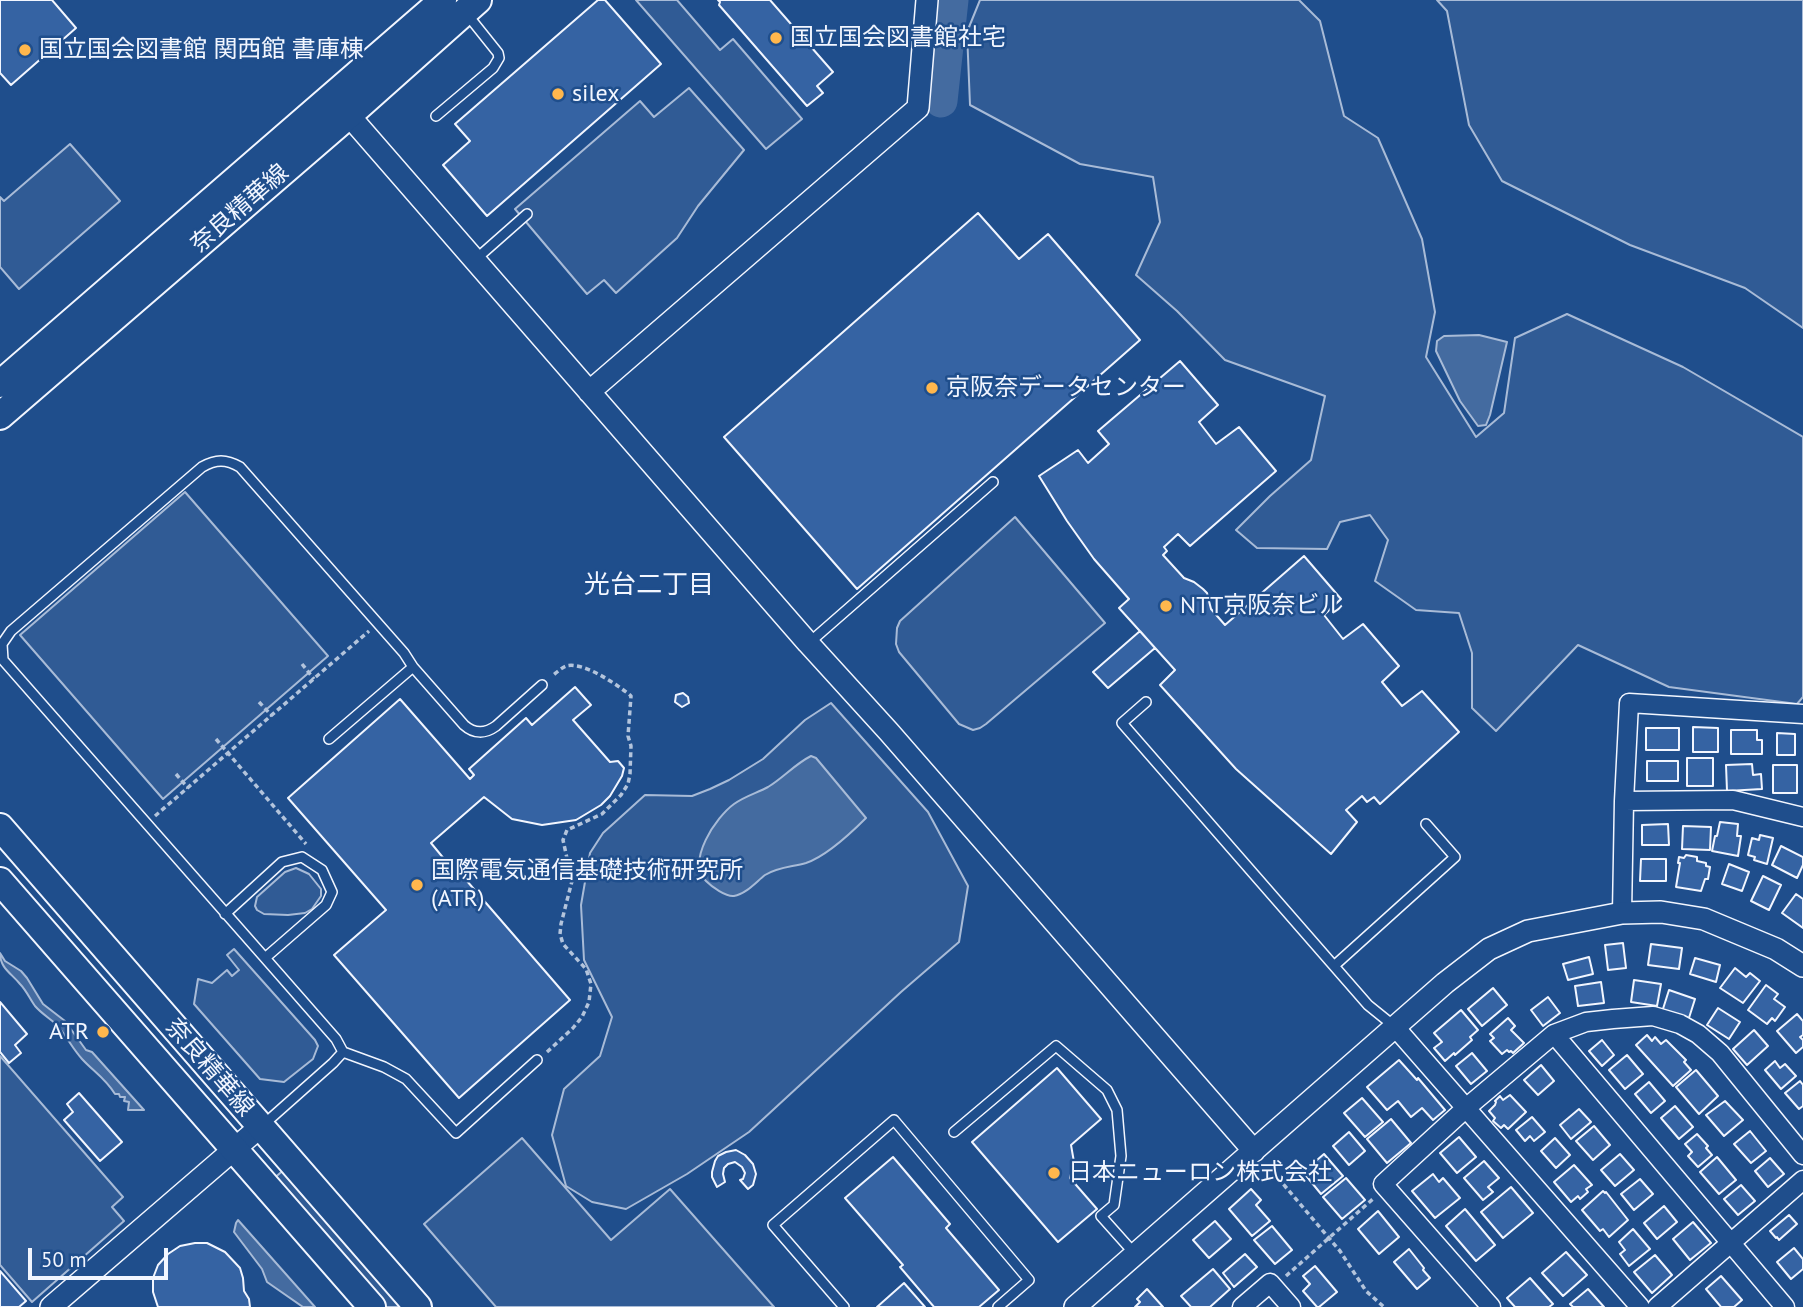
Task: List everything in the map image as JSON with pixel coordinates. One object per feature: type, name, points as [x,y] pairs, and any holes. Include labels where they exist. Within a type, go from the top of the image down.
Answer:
[{"type":"main road","name":"奈良精華線","points":[[0,384],[462,4]]},
{"type":"main road","name":"奈良精華線","points":[[0,416],[341,106]]},
{"type":"main road","name":"奈良精華線","points":[[0,827],[418,1307]]},
{"type":"main road","name":"奈良精華線","points":[[0,881],[372,1307]]},
{"type":"street","points":[[589,392],[918,108],[928,0]]},
{"type":"street","points":[[341,106],[1261,1158]]},
{"type":"street","points":[[1622,914],[1629,703],[1803,713]]},
{"type":"street","points":[[1624,801],[1733,800],[1803,817]]},
{"type":"street","points":[[1075,1307],[1135,1255],[1261,1158],[1395,1027],[1489,949],[1528,931],[1622,914],[1661,912],[1704,919],[1776,949],[1803,967]]},
{"type":"street","points":[[1491,1307],[1383,1184],[1466,1108],[1554,1034],[1586,1022],[1613,1019],[1653,1016],[1680,1024],[1698,1034],[1720,1054],[1803,1155]]},
{"type":"street","points":[[1395,1027],[1640,1307]]},
{"type":"street","points":[[1554,1034],[1785,1307]]},
{"type":"street","points":[[51,1307],[260,1127]]},
{"type":"street","points":[[1657,1307],[1803,1180]]},
{"type":"street","points":[[1242,1307],[1270,1283],[1291,1307]]},
{"type":"lane","points":[[436,116],[493,68],[499,58],[498,52],[462,4]]},
{"type":"lane","points":[[475,260],[527,214]]},
{"type":"lane","points":[[537,1060],[456,1133],[407,1079],[384,1067],[343,1052],[336,1039],[3,660],[2,644],[11,631],[202,467],[211,461],[222,460],[240,467],[471,730],[488,731],[496,726],[541,685]]},
{"type":"lane","points":[[808,643],[993,482]]},
{"type":"lane","points":[[329,739],[413,667]]},
{"type":"lane","points":[[1146,702],[1122,723],[1368,1005],[1395,1027]]},
{"type":"lane","points":[[1335,965],[1455,857],[1426,824]]},
{"type":"lane","points":[[225,914],[282,862],[302,857],[322,870],[332,892],[326,905],[265,958]]},
{"type":"lane","points":[[954,1132],[1055,1046],[1107,1090],[1117,1110],[1121,1156],[1114,1205],[1101,1216],[1135,1255]]},
{"type":"lane","points":[[260,1127],[343,1052]]},
{"type":"lane","points":[[844,1307],[773,1225],[894,1120],[1029,1280],[998,1307]]},
{"type":"path","points":[[146,824],[378,624]]},
{"type":"path","points":[[302,664],[314,679]]},
{"type":"path","points":[[537,1060],[578,1023],[589,1002],[590,978],[586,969],[563,944],[560,934],[572,881],[563,840],[567,830],[602,814],[621,795],[628,784],[631,760],[628,736],[631,696],[609,679],[577,667],[564,667],[541,685]]},
{"type":"path","points":[[259,702],[272,716]]},
{"type":"path","points":[[215,739],[311,850],[313,864]]},
{"type":"path","points":[[176,774],[188,788]]},
{"type":"path","points":[[1261,1158],[1349,1262],[1366,1291],[1384,1307]]},
{"type":"path","points":[[1274,1287],[1386,1187]]},
{"type":"shaded area","points":[[636,0],[677,0],[720,50],[733,39],[802,119],[766,149]]},
{"type":"shaded area","points":[[980,0],[1299,0],[1320,21],[1344,116],[1378,138],[1422,239],[1435,312],[1426,357],[1476,437],[1504,413],[1515,338],[1567,314],[1683,367],[1803,437],[1803,697],[1797,704],[1669,687],[1578,645],[1496,731],[1472,708],[1472,653],[1459,613],[1416,610],[1375,581],[1388,540],[1370,515],[1340,522],[1327,549],[1257,548],[1236,530],[1311,460],[1325,396],[1225,360],[1177,311],[1136,275],[1160,222],[1153,177],[1080,164],[970,105],[967,32]]},
{"type":"shaded area","points":[[1437,0],[1803,0],[1803,328],[1745,288],[1630,245],[1502,181],[1469,125],[1447,11]]},
{"type":"shaded area","points":[[689,88],[744,150],[698,206],[677,238],[616,293],[604,280],[587,294],[515,209],[640,101],[654,117]]},
{"type":"shaded area","points":[[70,144],[120,201],[19,289],[0,267],[0,197],[4,201]]},
{"type":"shaded area","points":[[1479,335],[1507,342],[1490,415],[1486,425],[1478,426],[1460,401],[1436,351],[1437,341],[1444,336]]},
{"type":"shaded area","points":[[185,492],[328,656],[163,799],[20,635]]},
{"type":"shaded area","points":[[1015,517],[1105,623],[986,724],[973,730],[959,724],[899,652],[896,644],[897,628],[900,621]]},
{"type":"shaded area","points":[[831,703],[928,812],[968,886],[959,942],[749,1132],[687,1174],[626,1209],[592,1202],[566,1186],[552,1135],[564,1089],[600,1056],[612,1017],[584,960],[581,905],[590,853],[603,833],[645,795],[692,796],[729,780],[763,759],[805,720]]},
{"type":"shaded area","points":[[811,756],[816,758],[866,818],[822,855],[806,863],[770,872],[738,895],[727,895],[712,886],[701,872],[699,862],[706,840],[719,819],[734,804],[768,787]]},
{"type":"shaded area","points":[[296,868],[309,874],[321,889],[321,896],[312,909],[305,913],[288,915],[264,914],[257,910],[257,897],[285,872]]},
{"type":"shaded area","points":[[234,949],[318,1046],[313,1059],[284,1082],[260,1079],[194,1004],[198,979],[212,983],[227,970],[232,976],[239,970],[227,955]]},
{"type":"shaded area","points":[[0,953],[5,961],[21,971],[43,1004],[65,1021],[86,1050],[92,1052],[144,1110],[128,1110],[129,1102],[124,1101],[125,1097],[115,1094],[78,1055],[56,1024],[35,1006],[22,986],[4,967]]},
{"type":"shaded area","points":[[0,1056],[123,1197],[112,1207],[124,1221],[32,1302],[0,1265]]},
{"type":"shaded area","points":[[522,1138],[611,1240],[670,1189],[774,1307],[496,1307],[424,1224]]},
{"type":"shaded area","points":[[285,1169],[405,1307],[385,1307],[273,1179]]},
{"type":"shaded area","points":[[238,1220],[315,1307],[303,1307],[267,1282],[262,1269],[234,1232]]},
{"type":"building","name":"国立国会図書館 関西館 書庫棟","points":[[0,0],[52,0],[76,28],[11,85],[0,73]]},
{"type":"building","name":"silex","points":[[598,0],[605,0],[661,64],[487,216],[443,165],[470,141],[455,124]]},
{"type":"building","name":"国立国会図書館社宅","points":[[718,0],[770,0],[833,72],[817,86],[823,93],[807,106],[719,5]]},
{"type":"building","name":"京阪奈データセンター","points":[[978,213],[1019,259],[1048,234],[1140,340],[857,589],[724,437]]},
{"type":"building","name":"NTT京阪奈ビル","points":[[1180,361],[1218,405],[1199,422],[1216,444],[1239,427],[1276,471],[1190,546],[1178,534],[1164,547],[1167,551],[1163,555],[1184,578],[1194,582],[1207,593],[1211,609],[1225,625],[1304,556],[1341,599],[1324,615],[1343,639],[1363,624],[1399,666],[1382,682],[1402,706],[1422,691],[1459,732],[1380,804],[1374,797],[1367,802],[1362,796],[1346,810],[1357,822],[1331,854],[1236,769],[1160,685],[1175,670],[1119,608],[1129,599],[1094,559],[1039,476],[1078,450],[1088,463],[1109,444],[1098,431]]},
{"type":"building","points":[[1140,631],[1155,648],[1108,688],[1093,672]]},
{"type":"building","name":"国際電気通信基礎技術研究所 (ATR)","points":[[575,687],[591,705],[573,720],[610,762],[618,761],[624,768],[610,796],[601,805],[576,820],[542,825],[512,819],[484,797],[431,843],[570,1000],[459,1098],[334,955],[386,910],[288,798],[400,699],[470,779],[474,775],[469,769],[526,718],[532,725]]},
{"type":"building","points":[[683,693],[688,697],[689,703],[682,707],[675,702],[676,695]]},
{"type":"building","points":[[1693,727],[1718,728],[1718,752],[1693,752]]},
{"type":"building","points":[[1646,728],[1679,728],[1679,750],[1646,750]]},
{"type":"building","points":[[1731,730],[1757,730],[1757,740],[1762,740],[1762,754],[1731,754]]},
{"type":"building","points":[[1777,733],[1795,734],[1795,755],[1777,755]]},
{"type":"building","points":[[1687,758],[1713,758],[1713,786],[1687,786]]},
{"type":"building","points":[[1647,761],[1678,761],[1678,781],[1647,781]]},
{"type":"building","points":[[1752,764],[1753,775],[1761,774],[1762,789],[1727,791],[1726,765]]},
{"type":"building","points":[[1773,765],[1797,765],[1797,793],[1773,793]]},
{"type":"building","points":[[1720,822],[1738,824],[1737,836],[1741,836],[1738,856],[1712,851]]},
{"type":"building","points":[[1668,824],[1669,845],[1642,845],[1642,825]]},
{"type":"building","points":[[1683,826],[1711,827],[1710,850],[1682,849]]},
{"type":"building","points":[[1760,835],[1773,838],[1767,864],[1748,855],[1752,838],[1759,840]]},
{"type":"building","points":[[1781,846],[1803,857],[1803,865],[1797,878],[1772,865]]},
{"type":"building","points":[[1686,855],[1697,857],[1697,861],[1710,867],[1708,879],[1705,879],[1701,891],[1676,887],[1679,857],[1684,858]]},
{"type":"building","points":[[1641,859],[1666,859],[1666,881],[1640,881]]},
{"type":"building","points":[[1729,864],[1749,872],[1742,891],[1722,884]]},
{"type":"building","points":[[1763,876],[1781,885],[1769,910],[1751,901]]},
{"type":"building","points":[[1796,894],[1803,899],[1803,928],[1782,913]]},
{"type":"building","points":[[1623,943],[1626,968],[1608,970],[1605,945]]},
{"type":"building","points":[[1651,944],[1682,948],[1679,969],[1648,965]]},
{"type":"building","points":[[1589,957],[1593,974],[1568,980],[1563,964]]},
{"type":"building","points":[[1695,958],[1720,965],[1716,982],[1690,974]]},
{"type":"building","points":[[1735,968],[1746,977],[1750,973],[1760,981],[1743,1003],[1720,988]]},
{"type":"building","points":[[1634,980],[1661,984],[1657,1006],[1631,1002]]},
{"type":"building","points":[[1601,982],[1604,1003],[1578,1006],[1575,986]]},
{"type":"building","points":[[1766,985],[1778,994],[1774,999],[1785,1007],[1775,1021],[1772,1018],[1767,1024],[1748,1010]]},
{"type":"building","points":[[1493,988],[1507,1005],[1482,1026],[1468,1009]]},
{"type":"building","points":[[1669,990],[1695,999],[1688,1021],[1662,1012]]},
{"type":"building","points":[[1548,997],[1560,1013],[1543,1026],[1531,1010]]},
{"type":"building","points":[[0,1002],[27,1034],[15,1045],[21,1053],[9,1063],[0,1052]]},
{"type":"building","points":[[1718,1008],[1740,1022],[1729,1039],[1707,1025]]},
{"type":"building","points":[[1461,1010],[1478,1030],[1470,1037],[1472,1040],[1445,1061],[1434,1048],[1442,1042],[1434,1033]]},
{"type":"building","points":[[1797,1014],[1803,1021],[1803,1035],[1800,1037],[1803,1047],[1796,1053],[1777,1031]]},
{"type":"building","points":[[1508,1018],[1515,1026],[1511,1030],[1524,1043],[1513,1053],[1507,1050],[1502,1054],[1490,1041],[1494,1038],[1490,1034]]},
{"type":"building","points":[[1754,1030],[1768,1046],[1747,1065],[1733,1049]]},
{"type":"building","points":[[1647,1035],[1652,1041],[1655,1037],[1661,1044],[1666,1040],[1686,1060],[1684,1062],[1691,1070],[1673,1086],[1636,1045]]},
{"type":"building","points":[[1602,1040],[1614,1055],[1602,1066],[1589,1051]]},
{"type":"building","points":[[1472,1053],[1487,1071],[1471,1084],[1456,1066]]},
{"type":"building","points":[[1627,1055],[1643,1074],[1625,1089],[1609,1070]]},
{"type":"building","points":[[1399,1060],[1445,1110],[1433,1120],[1422,1108],[1411,1117],[1398,1101],[1387,1110],[1367,1087]]},
{"type":"building","points":[[1775,1061],[1780,1068],[1785,1064],[1796,1076],[1781,1089],[1765,1070]]},
{"type":"building","points":[[1541,1065],[1554,1081],[1538,1095],[1524,1080]]},
{"type":"building","points":[[1057,1068],[1101,1119],[1071,1145],[1074,1162],[1070,1178],[1097,1209],[1058,1242],[972,1142]]},
{"type":"building","points":[[1696,1070],[1718,1096],[1699,1114],[1676,1087]]},
{"type":"building","points":[[1800,1081],[1803,1085],[1803,1106],[1799,1109],[1785,1093]]},
{"type":"building","points":[[1649,1082],[1665,1101],[1651,1113],[1635,1094]]},
{"type":"building","points":[[79,1093],[122,1142],[100,1161],[64,1120],[73,1112],[67,1104]]},
{"type":"building","points":[[1510,1095],[1526,1112],[1508,1129],[1504,1125],[1501,1128],[1493,1121],[1495,1118],[1489,1111],[1500,1096],[1503,1100]]},
{"type":"building","points":[[1362,1098],[1383,1122],[1365,1137],[1344,1113]]},
{"type":"building","points":[[1725,1101],[1743,1120],[1724,1136],[1706,1115]]},
{"type":"building","points":[[1675,1106],[1693,1127],[1679,1139],[1661,1118]]},
{"type":"building","points":[[1579,1109],[1591,1122],[1571,1139],[1560,1125]]},
{"type":"building","points":[[1532,1117],[1545,1132],[1534,1141],[1530,1136],[1525,1141],[1516,1130]]},
{"type":"building","points":[[1391,1119],[1411,1143],[1387,1163],[1367,1139]]},
{"type":"building","points":[[1594,1126],[1610,1145],[1593,1160],[1576,1141]]},
{"type":"building","points":[[1750,1131],[1766,1151],[1751,1163],[1734,1144]]},
{"type":"building","points":[[1349,1132],[1365,1151],[1349,1165],[1333,1146]]},
{"type":"building","points":[[1697,1134],[1712,1155],[1698,1167],[1688,1156],[1692,1152],[1685,1144]]},
{"type":"building","points":[[1459,1137],[1476,1157],[1457,1173],[1440,1153]]},
{"type":"building","points":[[1555,1138],[1570,1155],[1556,1168],[1541,1151]]},
{"type":"building","points":[[736,1150],[753,1164],[756,1174],[753,1185],[748,1189],[740,1180],[745,1173],[735,1162],[724,1168],[725,1182],[717,1187],[712,1177],[715,1161],[718,1156]]},
{"type":"building","points":[[1324,1154],[1343,1176],[1321,1194],[1303,1172]]},
{"type":"building","points":[[1620,1154],[1634,1170],[1615,1186],[1601,1170]]},
{"type":"building","points":[[893,1157],[950,1224],[946,1228],[999,1290],[979,1307],[934,1307],[900,1267],[903,1265],[845,1198]]},
{"type":"building","points":[[1717,1157],[1736,1180],[1719,1194],[1700,1172]]},
{"type":"building","points":[[1770,1158],[1784,1174],[1768,1187],[1755,1171]]},
{"type":"building","points":[[1484,1161],[1499,1178],[1488,1187],[1493,1192],[1483,1200],[1464,1178]]},
{"type":"building","points":[[1574,1165],[1592,1185],[1580,1199],[1578,1196],[1571,1202],[1554,1182]]},
{"type":"building","points":[[1433,1174],[1439,1182],[1443,1178],[1460,1198],[1435,1218],[1412,1191]]},
{"type":"building","points":[[1346,1178],[1365,1200],[1342,1219],[1323,1197]]},
{"type":"building","points":[[1640,1179],[1653,1194],[1634,1210],[1621,1194]]},
{"type":"building","points":[[1741,1185],[1755,1201],[1738,1215],[1724,1199]]},
{"type":"building","points":[[1511,1187],[1533,1213],[1503,1238],[1481,1212]]},
{"type":"building","points":[[1251,1189],[1261,1200],[1256,1205],[1270,1221],[1252,1236],[1229,1209]]},
{"type":"building","points":[[1603,1191],[1628,1220],[1609,1237],[1603,1229],[1600,1231],[1582,1210]]},
{"type":"building","points":[[1664,1206],[1677,1222],[1657,1239],[1644,1223]]},
{"type":"building","points":[[1465,1209],[1495,1245],[1476,1261],[1446,1226]]},
{"type":"building","points":[[1378,1211],[1399,1237],[1379,1254],[1358,1229]]},
{"type":"building","points":[[1789,1215],[1797,1224],[1779,1240],[1770,1231]]},
{"type":"building","points":[[1215,1221],[1231,1239],[1209,1258],[1193,1240]]},
{"type":"building","points":[[1693,1222],[1711,1243],[1690,1260],[1673,1239]]},
{"type":"building","points":[[1272,1226],[1292,1250],[1275,1264],[1254,1240]]},
{"type":"building","points":[[1633,1229],[1650,1249],[1629,1266],[1620,1254],[1625,1250],[1619,1242]]},
{"type":"building","points":[[207,1243],[225,1252],[240,1268],[250,1307],[158,1307],[153,1292],[153,1278],[158,1265],[180,1246]]},
{"type":"building","points":[[1794,1248],[1803,1259],[1803,1269],[1791,1279],[1777,1262]]},
{"type":"building","points":[[1409,1249],[1430,1278],[1417,1289],[1394,1262]]},
{"type":"building","points":[[1566,1252],[1587,1275],[1563,1296],[1542,1273]]},
{"type":"building","points":[[1245,1254],[1257,1267],[1234,1287],[1223,1273]]},
{"type":"building","points":[[1655,1255],[1672,1275],[1652,1293],[1634,1272]]},
{"type":"building","points":[[1315,1266],[1337,1292],[1319,1307],[1303,1291],[1310,1284],[1303,1276]]},
{"type":"building","points":[[1213,1269],[1230,1289],[1210,1307],[1191,1307],[1181,1296]]},
{"type":"building","points":[[0,1271],[26,1301],[19,1307],[0,1307]]},
{"type":"building","points":[[1721,1276],[1742,1300],[1734,1307],[1721,1307],[1706,1289]]},
{"type":"building","points":[[1530,1278],[1553,1304],[1549,1307],[1515,1307],[1507,1298]]},
{"type":"building","points":[[904,1283],[925,1307],[877,1307]]},
{"type":"building","points":[[1147,1289],[1163,1307],[1135,1307],[1140,1302],[1137,1299]]},
{"type":"building","points":[[1588,1289],[1604,1307],[1573,1307],[1570,1304]]},
{"type":"waterway","points":[[941,101],[952,0]]},
{"type":"place","name":"国立国会図書館社宅","points":[[776,38]]},
{"type":"place","name":"国立国会図書館 関西館 書庫棟","points":[[25,50]]},
{"type":"place","name":"silex","points":[[558,94]]},
{"type":"place","name":"京阪奈データセンター","points":[[932,388]]},
{"type":"place","name":"NTT京阪奈ビル","points":[[1166,606]]},
{"type":"place","name":"国際電気通信基礎技術研究所 (ATR)","points":[[417,885]]},
{"type":"place","name":"ATR","points":[[103,1032]]},
{"type":"place","name":"日本ニューロン株式会社","points":[[1054,1173]]},
{"type":"district","name":"光台二丁目","points":[[649,586]]}]
